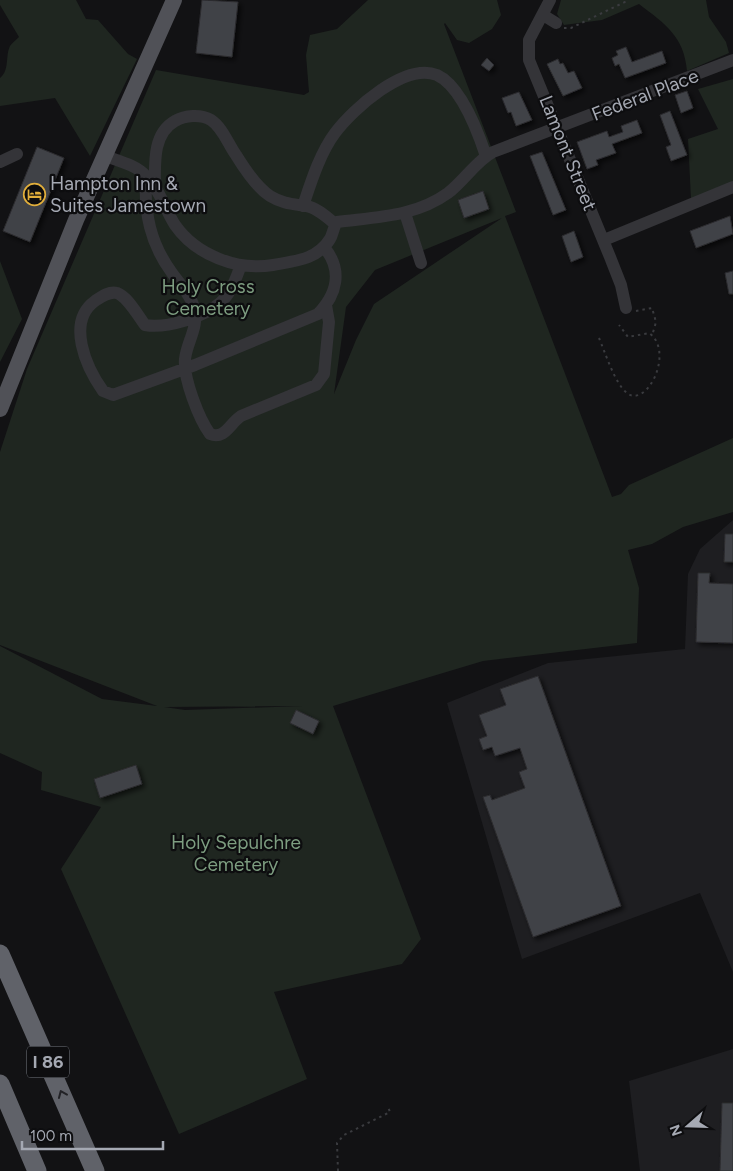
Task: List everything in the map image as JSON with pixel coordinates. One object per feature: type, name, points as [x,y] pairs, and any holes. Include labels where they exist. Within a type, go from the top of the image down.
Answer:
[{"type":"highway","name":"I 86","points":[[0,954],[95,1171]]},
{"type":"highway","name":"I 86","points":[[0,1084],[37,1171]]},
{"type":"main road","points":[[0,409],[73,229],[174,0]]},
{"type":"street","name":"Lamont Street","points":[[550,0],[529,40],[529,60],[604,240],[630,310]]},
{"type":"street","points":[[543,15],[556,23]]},
{"type":"street","name":"Federal Place","points":[[490,154],[733,60]]},
{"type":"street","points":[[155,187],[158,139],[170,124],[181,118],[196,116],[211,120],[224,134],[235,154],[253,179],[270,196],[288,204],[314,209],[336,224],[405,214],[425,207],[463,181],[490,154],[458,96],[444,80],[430,73],[404,77],[373,96],[349,117],[334,134],[322,157],[303,206]]},
{"type":"street","points":[[0,162],[16,154]]},
{"type":"street","points":[[106,156],[132,166],[146,176],[155,187],[176,226],[191,242],[208,254],[240,265],[264,266],[303,260],[318,254],[331,238],[336,224]]},
{"type":"street","points":[[146,176],[146,208],[153,241],[169,270],[191,300],[196,317],[193,335],[185,359],[185,369],[191,392],[208,430],[214,436],[224,434],[241,416],[316,385],[320,381],[324,374],[330,322],[326,305]]},
{"type":"street","points":[[604,240],[733,187]]},
{"type":"street","points":[[405,214],[421,263]]},
{"type":"street","points":[[240,265],[232,288],[220,303],[196,317],[168,324],[145,325],[124,298],[115,293],[106,294],[87,307],[81,316],[81,341],[103,392],[113,396],[185,369],[318,314],[326,305],[336,277],[336,270],[330,255],[324,248]]},
{"type":"path","points":[[556,23],[566,28],[571,28],[629,0]]},
{"type":"path","points":[[599,338],[624,389],[634,395],[642,393],[650,387],[660,368],[660,354],[652,336],[656,322],[652,308],[630,310]]},
{"type":"path","points":[[619,325],[628,337],[645,334],[652,336]]},
{"type":"path","points":[[338,1171],[337,1143],[344,1135],[390,1112],[388,1107]]},
{"type":"shaded area","points":[[733,520],[733,972],[700,893],[522,959],[447,703],[548,663],[685,649],[688,574],[700,549]]},
{"type":"shaded area","points":[[733,1049],[733,1171],[640,1171],[629,1081]]},
{"type":"green space","points":[[0,0],[76,0],[86,19],[98,20],[128,54],[137,59],[90,156],[55,98],[0,106],[0,78],[5,71],[10,46],[19,37],[0,5]]},
{"type":"green space","points":[[368,0],[497,0],[501,15],[492,29],[469,43],[457,40],[444,24],[516,212],[505,216],[612,497],[621,494],[629,485],[733,438],[733,512],[683,527],[652,544],[628,550],[639,588],[637,643],[483,661],[333,706],[421,939],[402,964],[274,992],[307,1079],[179,1134],[61,869],[101,807],[41,790],[42,772],[0,753],[0,646],[102,699],[157,706],[0,645],[0,452],[27,369],[156,70],[304,95],[309,92],[306,55],[310,35],[337,29]],"holes":[[[502,218],[374,304],[356,340],[334,394],[346,307],[375,270]],[[303,706],[185,710],[164,707],[165,707]]]},
{"type":"green space","points":[[561,0],[706,0],[709,17],[726,42],[729,53],[687,71],[682,49],[672,32],[639,4],[602,20],[564,25],[557,14]]},
{"type":"green space","points":[[733,79],[733,182],[691,199],[688,139],[718,129],[698,89]]},
{"type":"green space","points":[[0,261],[22,319],[0,362]]},
{"type":"building","points":[[202,0],[238,2],[232,57],[196,53]]},
{"type":"building","points":[[626,47],[632,62],[662,51],[666,63],[625,78],[619,64],[615,66],[612,58],[618,55],[616,51]]},
{"type":"building","points":[[487,58],[494,65],[489,71],[481,65]]},
{"type":"building","points":[[558,59],[560,64],[563,63],[568,73],[574,71],[582,88],[563,96],[547,64]]},
{"type":"building","points":[[687,91],[693,108],[681,113],[675,95]]},
{"type":"building","points":[[519,92],[532,120],[516,126],[511,112],[508,113],[502,98]]},
{"type":"building","points":[[670,111],[687,155],[671,161],[666,147],[671,145],[660,115]]},
{"type":"building","points":[[637,120],[642,133],[612,144],[616,153],[596,160],[598,165],[587,169],[577,142],[607,131],[609,137],[623,132],[621,126]]},
{"type":"building","name":"Hampton Inn & Suites Jamestown","points":[[37,147],[64,158],[30,242],[3,231]]},
{"type":"building","points":[[542,152],[566,210],[553,215],[530,156]]},
{"type":"building","points":[[483,191],[489,209],[464,218],[458,200]]},
{"type":"building","points":[[730,216],[733,234],[696,248],[690,231]]},
{"type":"building","points":[[574,231],[583,257],[571,262],[562,236]]},
{"type":"building","points":[[733,271],[733,294],[729,294],[725,273]]},
{"type":"building","points":[[725,534],[733,534],[733,562],[724,562]]},
{"type":"building","points":[[698,573],[710,573],[709,583],[733,584],[733,643],[696,642]]},
{"type":"building","points":[[538,676],[621,906],[533,937],[483,797],[490,795],[492,800],[525,788],[519,772],[527,769],[520,748],[495,756],[492,747],[483,750],[479,739],[487,736],[479,715],[506,705],[500,689]]},
{"type":"building","points":[[296,710],[319,721],[313,734],[290,723]]},
{"type":"building","points":[[136,765],[142,784],[100,798],[94,779]]},
{"type":"building","points":[[722,1103],[733,1103],[733,1171],[720,1171]]},
{"type":"place","name":"Hampton Inn & Suites Jamestown","points":[[34,194]]},
{"type":"park label","name":"Holy Cross Cemetery","points":[[208,297]]},
{"type":"park label","name":"Holy Sepulchre Cemetery","points":[[236,853]]}]
